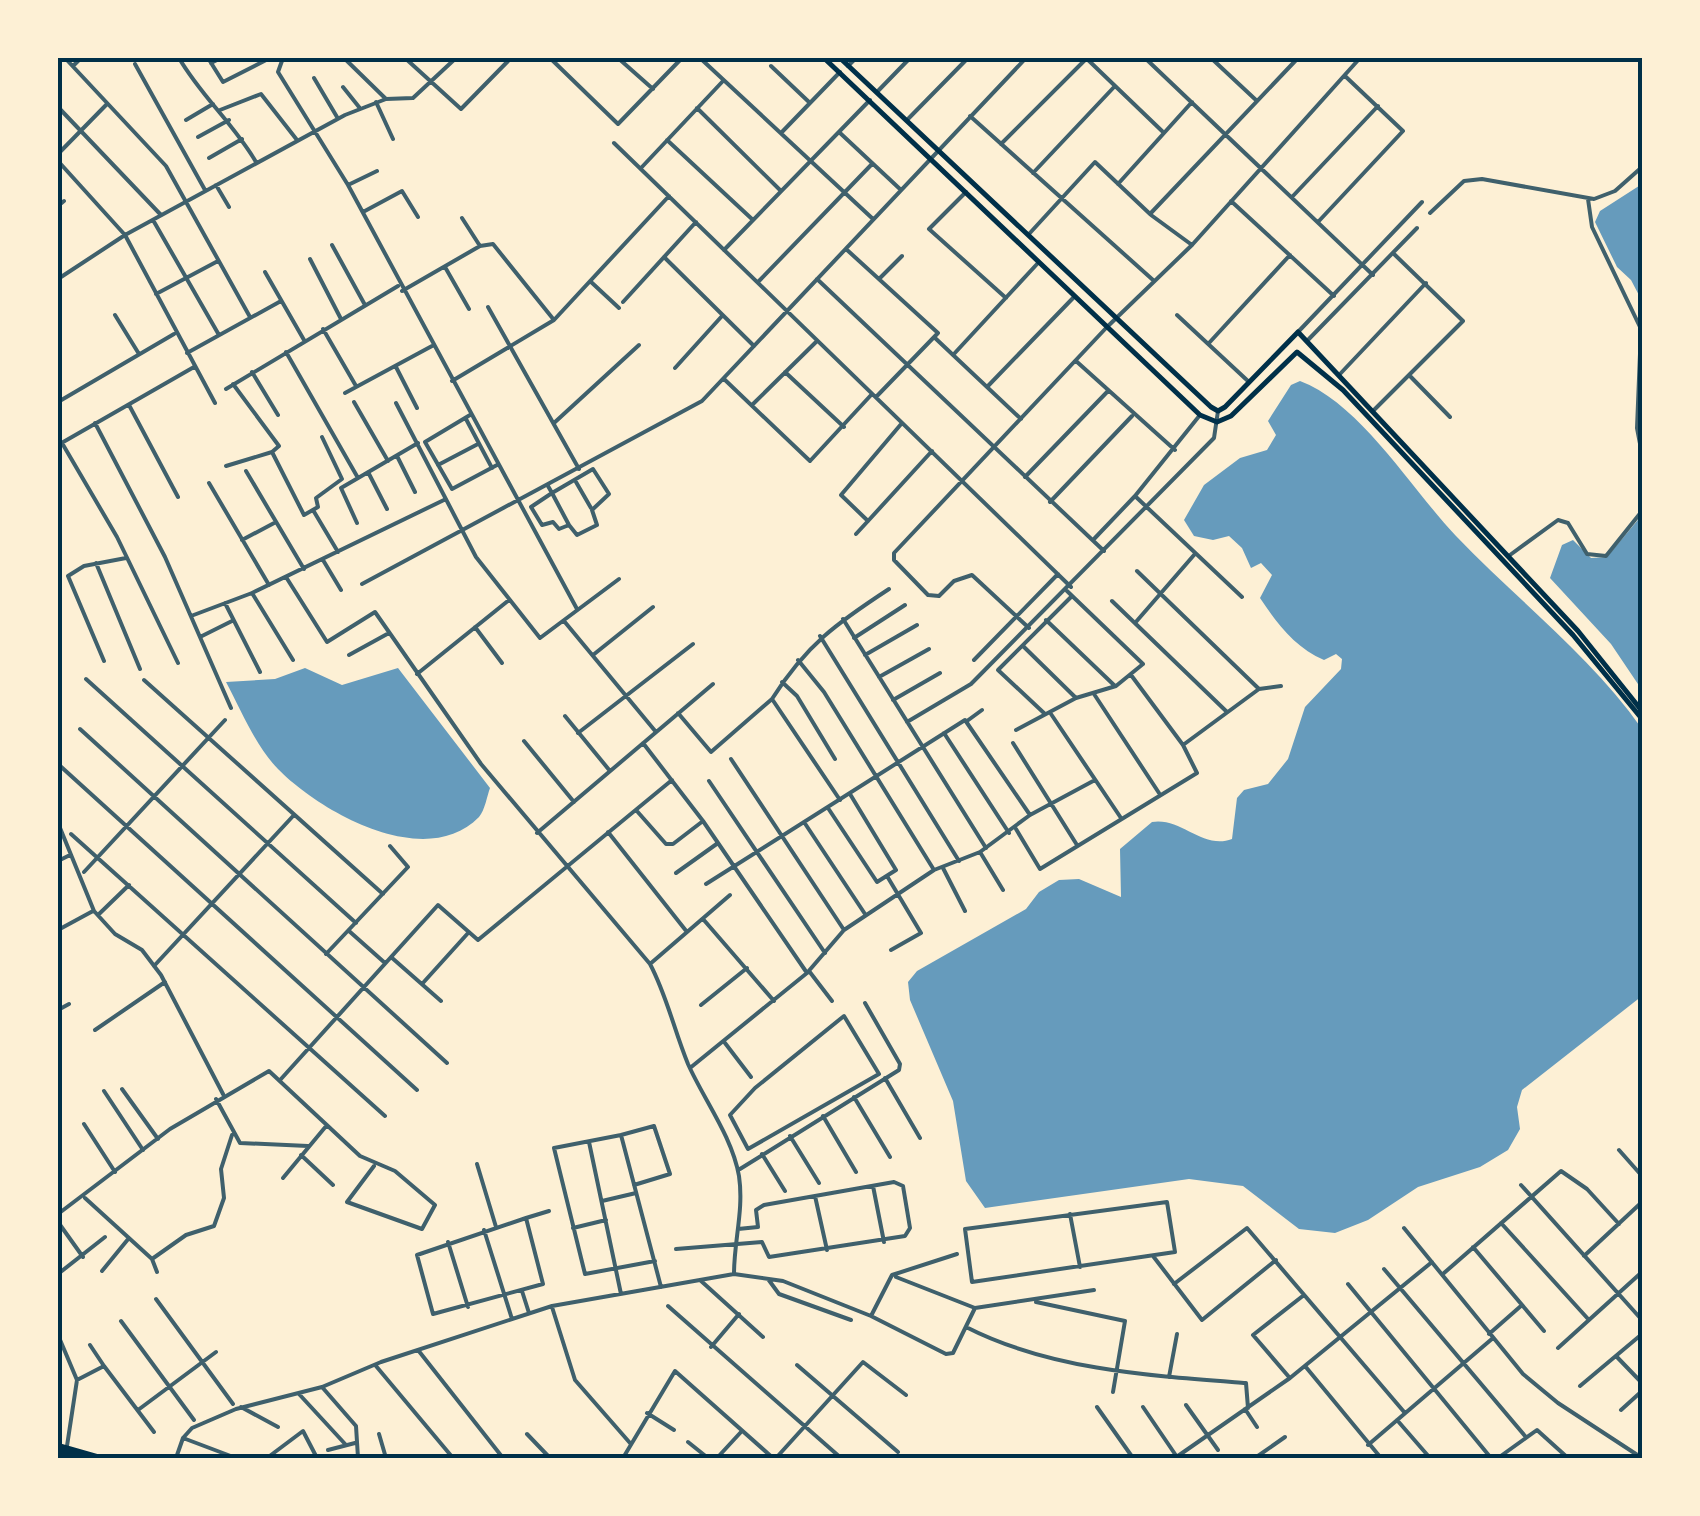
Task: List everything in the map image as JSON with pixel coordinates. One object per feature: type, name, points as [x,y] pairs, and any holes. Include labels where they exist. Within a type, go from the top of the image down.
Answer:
[{"type":"main road","points":[[824,58],[1200,414],[1217,422],[1232,416],[1306,342]]},
{"type":"main road","points":[[840,58],[1218,411],[1298,332],[1613,672],[1642,715]]},
{"type":"main road","points":[[1288,342],[1343,390],[1574,636],[1642,715]]},
{"type":"main road","points":[[61,1448],[86,1458]]},
{"type":"main road","points":[[61,1448],[100,1458]]},
{"type":"street","points":[[65,58],[166,166],[250,318]]},
{"type":"street","points":[[73,66],[81,58]]},
{"type":"street","points":[[179,58],[197,88],[230,120],[256,162]]},
{"type":"street","points":[[221,58],[209,60],[226,82],[270,58]]},
{"type":"street","points":[[283,58],[278,72],[348,185],[468,417],[577,610]]},
{"type":"street","points":[[344,58],[386,99]]},
{"type":"street","points":[[404,58],[461,109],[511,58]]},
{"type":"street","points":[[58,279],[161,214],[338,118],[386,99],[413,98],[456,58]]},
{"type":"street","points":[[550,58],[618,124],[682,58]]},
{"type":"street","points":[[618,58],[652,89]]},
{"type":"street","points":[[700,58],[874,219]]},
{"type":"street","points":[[848,66],[856,58]]},
{"type":"street","points":[[877,92],[910,58]]},
{"type":"street","points":[[907,120],[968,58]]},
{"type":"street","points":[[362,584],[466,532],[702,401],[1025,58]]},
{"type":"street","points":[[1002,144],[1086,58],[1163,132]]},
{"type":"street","points":[[1146,58],[1373,274]]},
{"type":"street","points":[[1211,58],[1257,100]]},
{"type":"street","points":[[1150,214],[1298,58]]},
{"type":"street","points":[[1348,58],[1359,59]]},
{"type":"street","points":[[1029,628],[975,576],[954,580],[933,596],[894,560],[894,553],[1152,280],[1192,245],[1359,59]]},
{"type":"street","points":[[135,64],[206,190]]},
{"type":"street","points":[[771,66],[810,103]]},
{"type":"street","points":[[781,134],[840,72]]},
{"type":"street","points":[[1318,222],[1402,132],[1345,76]]},
{"type":"street","points":[[314,78],[338,118]]},
{"type":"street","points":[[640,168],[724,80]]},
{"type":"street","points":[[1033,173],[1115,86]]},
{"type":"street","points":[[344,87],[360,108]]},
{"type":"street","points":[[220,110],[261,94],[297,140]]},
{"type":"street","points":[[724,250],[870,100]]},
{"type":"street","points":[[376,102],[393,138]]},
{"type":"street","points":[[1118,184],[1192,102]]},
{"type":"street","points":[[108,103],[58,158],[125,235],[216,403]]},
{"type":"street","points":[[186,120],[213,104]]},
{"type":"street","points":[[1292,197],[1378,106]]},
{"type":"street","points":[[58,107],[161,214]]},
{"type":"street","points":[[697,108],[782,191]]},
{"type":"street","points":[[970,116],[1152,280]]},
{"type":"street","points":[[198,137],[230,120]]},
{"type":"street","points":[[839,132],[901,190]]},
{"type":"street","points":[[209,158],[242,139]]},
{"type":"street","points":[[668,140],[753,220]]},
{"type":"street","points":[[614,143],[1058,574],[1072,596],[1143,664],[1116,686],[1076,698],[1016,730]]},
{"type":"street","points":[[1029,234],[1095,162],[1150,214],[1192,245]]},
{"type":"street","points":[[758,282],[872,164]]},
{"type":"street","points":[[1430,213],[1464,181],[1482,179],[1588,199],[1606,197],[1642,167]]},
{"type":"street","points":[[348,185],[376,171]]},
{"type":"street","points":[[216,185],[229,207]]},
{"type":"street","points":[[362,212],[402,192],[418,217]]},
{"type":"street","points":[[966,192],[929,229],[1006,298]]},
{"type":"street","points":[[452,381],[554,320],[669,196]]},
{"type":"street","points":[[1588,199],[1592,227],[1641,329],[1637,428],[1642,454]]},
{"type":"street","points":[[58,206],[64,201]]},
{"type":"street","points":[[1230,201],[1334,296]]},
{"type":"street","points":[[1298,332],[1422,202]]},
{"type":"street","points":[[462,218],[480,246]]},
{"type":"street","points":[[153,220],[219,335]]},
{"type":"street","points":[[623,302],[696,222]]},
{"type":"street","points":[[1306,342],[1417,228]]},
{"type":"street","points":[[332,244],[365,305]]},
{"type":"street","points":[[226,388],[365,305],[480,246],[497,247],[554,320]]},
{"type":"street","points":[[724,378],[810,460],[910,363],[938,333],[846,248]]},
{"type":"street","points":[[1373,411],[1462,321],[1393,253]]},
{"type":"street","points":[[1208,343],[1290,255]]},
{"type":"street","points":[[664,256],[754,346]]},
{"type":"street","points":[[879,279],[902,256]]},
{"type":"street","points":[[310,258],[341,319]]},
{"type":"street","points":[[156,294],[218,261]]},
{"type":"street","points":[[953,355],[1040,262]]},
{"type":"street","points":[[445,267],[469,309]]},
{"type":"street","points":[[265,272],[304,340]]},
{"type":"street","points":[[817,279],[910,363],[1105,552]]},
{"type":"street","points":[[590,282],[619,308]]},
{"type":"street","points":[[1338,375],[1426,284]]},
{"type":"street","points":[[987,387],[1075,296]]},
{"type":"street","points":[[187,353],[280,301]]},
{"type":"street","points":[[488,307],[579,469]]},
{"type":"street","points":[[115,315],[139,354]]},
{"type":"street","points":[[1177,315],[1249,382]]},
{"type":"street","points":[[675,368],[722,316]]},
{"type":"street","points":[[323,330],[356,387]]},
{"type":"street","points":[[58,402],[176,332]]},
{"type":"street","points":[[934,337],[1021,420]]},
{"type":"street","points":[[752,405],[817,340]]},
{"type":"street","points":[[554,422],[640,344]]},
{"type":"street","points":[[345,393],[432,346]]},
{"type":"street","points":[[286,352],[358,478]]},
{"type":"street","points":[[1076,361],[1132,416],[1175,450]]},
{"type":"street","points":[[396,366],[417,408]]},
{"type":"street","points":[[178,664],[126,558],[60,444],[194,367]]},
{"type":"street","points":[[252,372],[278,415]]},
{"type":"street","points":[[785,372],[844,427]]},
{"type":"street","points":[[1409,375],[1450,417]]},
{"type":"street","points":[[226,466],[272,452],[279,446],[234,384]]},
{"type":"street","points":[[1025,476],[1108,391]]},
{"type":"street","points":[[354,402],[388,461]]},
{"type":"street","points":[[396,404],[476,557],[540,638],[619,579]]},
{"type":"street","points":[[129,405],[178,496]]},
{"type":"street","points":[[907,722],[971,684],[1069,589],[1214,438],[1218,411]]},
{"type":"street","points":[[1092,540],[1175,450],[1200,414]]},
{"type":"street","points":[[1050,502],[1132,416]]},
{"type":"street","points":[[468,417],[426,440],[438,466],[454,490],[495,466]]},
{"type":"street","points":[[868,520],[840,492],[902,423]]},
{"type":"street","points":[[96,424],[191,616],[231,708]]},
{"type":"street","points":[[272,452],[300,512],[312,510],[318,507],[318,496],[342,478],[322,437]]},
{"type":"street","points":[[438,466],[482,442]]},
{"type":"street","points":[[357,523],[339,492],[418,444]]},
{"type":"street","points":[[856,534],[932,451]]},
{"type":"street","points":[[397,456],[416,492]]},
{"type":"street","points":[[569,525],[559,529],[553,522],[542,526],[531,507],[593,469],[609,495],[592,510]]},
{"type":"street","points":[[246,471],[304,569]]},
{"type":"street","points":[[368,472],[388,509]]},
{"type":"street","points":[[548,486],[577,535],[597,525],[571,473]]},
{"type":"street","points":[[209,483],[268,585]]},
{"type":"street","points":[[1135,496],[1242,597]]},
{"type":"street","points":[[191,616],[252,593],[448,498]]},
{"type":"street","points":[[312,510],[338,552]]},
{"type":"street","points":[[1508,556],[1558,520],[1568,523],[1587,554],[1606,556],[1642,511]]},
{"type":"street","points":[[242,540],[276,522]]},
{"type":"street","points":[[1135,623],[1196,554]]},
{"type":"street","points":[[104,661],[68,580],[70,573],[96,562],[126,558]]},
{"type":"street","points":[[323,560],[341,590]]},
{"type":"street","points":[[96,562],[140,669]]},
{"type":"street","points":[[1137,571],[1259,689]]},
{"type":"street","points":[[974,660],[1058,574]]},
{"type":"street","points":[[286,577],[328,642],[375,612],[537,833],[650,964],[664,990],[690,1068],[738,1170],[742,1208],[734,1244],[734,1274]]},
{"type":"street","points":[[678,713],[711,752],[772,698],[820,636],[890,589]]},
{"type":"street","points":[[252,593],[292,660]]},
{"type":"street","points":[[1072,596],[998,670],[1048,713],[1121,818]]},
{"type":"street","points":[[417,674],[509,600]]},
{"type":"street","points":[[1112,601],[1226,711]]},
{"type":"street","points":[[225,603],[260,672]]},
{"type":"street","points":[[854,638],[905,605]]},
{"type":"street","points":[[593,654],[654,608]]},
{"type":"street","points":[[200,636],[234,620]]},
{"type":"street","points":[[843,620],[986,848]]},
{"type":"street","points":[[1046,620],[1116,686]]},
{"type":"street","points":[[564,621],[656,732]]},
{"type":"street","points":[[866,655],[917,625]]},
{"type":"street","points":[[475,626],[502,663]]},
{"type":"street","points":[[349,654],[389,633]]},
{"type":"street","points":[[820,636],[959,861]]},
{"type":"street","points":[[1018,639],[1076,698]]},
{"type":"street","points":[[578,732],[693,644]]},
{"type":"street","points":[[879,678],[929,650]]},
{"type":"street","points":[[798,660],[824,692],[934,870]]},
{"type":"street","points":[[894,700],[940,673]]},
{"type":"street","points":[[1016,829],[1040,869],[1196,772],[1184,745],[1131,675]]},
{"type":"street","points":[[86,679],[356,924]]},
{"type":"street","points":[[144,680],[384,894]]},
{"type":"street","points":[[782,682],[797,696],[835,759]]},
{"type":"street","points":[[537,833],[713,684]]},
{"type":"street","points":[[1184,745],[1259,689],[1281,686]]},
{"type":"street","points":[[1094,694],[1159,794]]},
{"type":"street","points":[[772,698],[840,800]]},
{"type":"street","points":[[706,884],[982,710]]},
{"type":"street","points":[[565,716],[610,772]]},
{"type":"street","points":[[84,872],[225,720]]},
{"type":"street","points":[[967,721],[1030,816]]},
{"type":"street","points":[[80,728],[152,798],[447,1063]]},
{"type":"street","points":[[944,732],[1009,833]]},
{"type":"street","points":[[524,741],[574,802]]},
{"type":"street","points":[[643,743],[832,1001]]},
{"type":"street","points":[[1013,743],[1078,846]]},
{"type":"street","points":[[731,759],[844,930]]},
{"type":"street","points":[[58,764],[124,828],[417,1090]]},
{"type":"street","points":[[280,1081],[438,905],[478,940],[672,780]]},
{"type":"street","points":[[690,1068],[808,972],[844,930],[934,870],[980,852],[1030,816],[1096,780]]},
{"type":"street","points":[[709,781],[825,953]]},
{"type":"street","points":[[828,808],[876,882],[887,876],[896,870],[850,794]]},
{"type":"street","points":[[636,810],[666,844],[674,844],[703,821]]},
{"type":"street","points":[[154,966],[295,814]]},
{"type":"street","points":[[804,822],[866,916]]},
{"type":"street","points":[[58,823],[60,838],[96,913],[115,934],[142,950],[154,966],[224,1094]]},
{"type":"street","points":[[608,832],[687,932]]},
{"type":"street","points":[[71,834],[385,1116]]},
{"type":"street","points":[[676,873],[718,843]]},
{"type":"street","points":[[326,954],[408,867],[390,846]]},
{"type":"street","points":[[980,852],[1003,890]]},
{"type":"street","points":[[58,861],[70,855]]},
{"type":"street","points":[[943,868],[965,911]]},
{"type":"street","points":[[887,876],[921,933],[890,950]]},
{"type":"street","points":[[58,930],[96,913],[129,884]]},
{"type":"street","points":[[650,964],[730,895]]},
{"type":"street","points":[[703,918],[774,1001]]},
{"type":"street","points":[[349,930],[385,963]]},
{"type":"street","points":[[422,984],[469,932]]},
{"type":"street","points":[[390,957],[441,1002]]},
{"type":"street","points":[[701,1004],[747,968]]},
{"type":"street","points":[[95,1030],[165,982]]},
{"type":"street","points":[[738,1170],[901,1067],[865,1003]]},
{"type":"street","points":[[58,1010],[69,1004]]},
{"type":"street","points":[[847,1017],[879,1074],[751,1148],[738,1134],[730,1115],[755,1088],[847,1017]]},
{"type":"street","points":[[725,1043],[750,1077]]},
{"type":"street","points":[[83,1257],[58,1218],[158,1139],[224,1094],[269,1071],[374,1166],[392,1169],[435,1205],[419,1230],[348,1202],[374,1166]]},
{"type":"street","points":[[884,1078],[920,1138]]},
{"type":"street","points":[[122,1089],[158,1139]]},
{"type":"street","points":[[104,1091],[143,1150]]},
{"type":"street","points":[[854,1097],[890,1158]]},
{"type":"street","points":[[216,1100],[232,1135],[249,1146],[308,1146]]},
{"type":"street","points":[[823,1116],[856,1172]]},
{"type":"street","points":[[84,1124],[115,1172]]},
{"type":"street","points":[[283,1178],[327,1125]]},
{"type":"street","points":[[634,1185],[670,1174],[654,1126],[553,1150],[585,1274],[655,1262]]},
{"type":"street","points":[[726,1141],[738,1134]]},
{"type":"street","points":[[152,1258],[186,1236],[214,1226],[224,1198],[221,1169],[232,1135]]},
{"type":"street","points":[[621,1136],[661,1287]]},
{"type":"street","points":[[790,1136],[819,1183]]},
{"type":"street","points":[[589,1142],[621,1294]]},
{"type":"street","points":[[1619,1150],[1642,1176]]},
{"type":"street","points":[[762,1154],[784,1191]]},
{"type":"street","points":[[301,1155],[333,1186]]},
{"type":"street","points":[[477,1164],[496,1228]]},
{"type":"street","points":[[1442,1274],[1565,1171],[1619,1224]]},
{"type":"street","points":[[731,1184],[739,1182]]},
{"type":"street","points":[[894,1182],[903,1186],[910,1231],[884,1242],[769,1258],[758,1228],[759,1207],[815,1196],[894,1182]]},
{"type":"street","points":[[1521,1185],[1642,1320]]},
{"type":"street","points":[[873,1186],[884,1242]]},
{"type":"street","points":[[602,1201],[636,1193]]},
{"type":"street","points":[[84,1196],[152,1258],[157,1272]]},
{"type":"street","points":[[815,1196],[826,1250]]},
{"type":"street","points":[[1167,1202],[1175,1252],[1153,1256],[972,1282],[965,1228],[1167,1202]]},
{"type":"street","points":[[1584,1256],[1642,1202]]},
{"type":"street","points":[[526,1218],[544,1281],[438,1316],[430,1310],[415,1259],[420,1253],[484,1230],[549,1211]]},
{"type":"street","points":[[1070,1214],[1080,1266]]},
{"type":"street","points":[[573,1228],[606,1220]]},
{"type":"street","points":[[1501,1223],[1589,1320]]},
{"type":"street","points":[[737,1230],[758,1228]]},
{"type":"street","points":[[1174,1284],[1248,1228],[1405,1412]]},
{"type":"street","points":[[1404,1228],[1523,1374],[1558,1403],[1642,1458]]},
{"type":"street","points":[[484,1230],[512,1319]]},
{"type":"street","points":[[58,1274],[106,1238]]},
{"type":"street","points":[[102,1272],[129,1238]]},
{"type":"street","points":[[448,1242],[468,1307]]},
{"type":"street","points":[[676,1249],[762,1242]]},
{"type":"street","points":[[1473,1247],[1544,1331]]},
{"type":"street","points":[[871,1316],[892,1276],[957,1254]]},
{"type":"street","points":[[1153,1256],[1202,1320],[1276,1260]]},
{"type":"street","points":[[1143,1407],[1177,1458],[1290,1378],[1432,1262]]},
{"type":"street","points":[[1384,1268],[1525,1436]]},
{"type":"street","points":[[1558,1348],[1642,1272]]},
{"type":"street","points":[[176,1458],[183,1438],[192,1428],[241,1407],[322,1387],[418,1350],[552,1306],[734,1274],[768,1279],[871,1316],[946,1354],[953,1352],[975,1308]]},
{"type":"street","points":[[892,1276],[975,1308],[1094,1290]]},
{"type":"street","points":[[768,1279],[780,1294],[851,1320]]},
{"type":"street","points":[[700,1280],[763,1337]]},
{"type":"street","points":[[1348,1284],[1498,1458],[1537,1430],[1568,1458]]},
{"type":"street","points":[[522,1291],[530,1313]]},
{"type":"street","points":[[1290,1378],[1253,1335],[1304,1295]]},
{"type":"street","points":[[156,1299],[233,1404]]},
{"type":"street","points":[[1032,1301],[1125,1321],[1112,1392]]},
{"type":"street","points":[[1368,1444],[1464,1363],[1522,1305]]},
{"type":"street","points":[[552,1306],[575,1380],[630,1443]]},
{"type":"street","points":[[668,1306],[841,1458]]},
{"type":"street","points":[[711,1346],[739,1314]]},
{"type":"street","points":[[121,1321],[194,1420]]},
{"type":"street","points":[[966,1327],[1005,1347],[1117,1370],[1246,1383],[1246,1409],[1257,1427]]},
{"type":"street","points":[[1169,1377],[1177,1334]]},
{"type":"street","points":[[1580,1386],[1642,1334]]},
{"type":"street","points":[[58,1335],[77,1380],[61,1448]]},
{"type":"street","points":[[90,1344],[154,1432]]},
{"type":"street","points":[[418,1350],[503,1458]]},
{"type":"street","points":[[138,1410],[216,1352]]},
{"type":"street","points":[[1616,1356],[1642,1383]]},
{"type":"street","points":[[632,1458],[624,1457],[630,1443],[678,1371],[774,1458],[866,1360],[906,1396]]},
{"type":"street","points":[[797,1365],[898,1452]]},
{"type":"street","points":[[77,1380],[104,1366]]},
{"type":"street","points":[[1305,1366],[1381,1458]]},
{"type":"street","points":[[377,1367],[453,1458]]},
{"type":"street","points":[[322,1387],[356,1426],[358,1458]]},
{"type":"street","points":[[1621,1410],[1642,1391]]},
{"type":"street","points":[[299,1394],[346,1445]]},
{"type":"street","points":[[1186,1404],[1218,1450]]},
{"type":"street","points":[[241,1407],[278,1427]]},
{"type":"street","points":[[1098,1407],[1133,1458]]},
{"type":"street","points":[[647,1413],[674,1430]]},
{"type":"street","points":[[1397,1420],[1430,1458]]},
{"type":"street","points":[[267,1458],[303,1431],[317,1458]]},
{"type":"street","points":[[717,1458],[742,1432]]},
{"type":"street","points":[[379,1434],[386,1458]]},
{"type":"street","points":[[527,1434],[550,1458]]},
{"type":"street","points":[[1255,1458],[1285,1437]]},
{"type":"street","points":[[183,1438],[236,1458]]},
{"type":"street","points":[[688,1442],[708,1458]]},
{"type":"street","points":[[328,1450],[355,1444]]},
{"type":"water","points":[[1642,184],[1642,301],[1631,280],[1617,267],[1595,222],[1600,211]]},
{"type":"water","points":[[1300,381],[1322,392],[1365,428],[1456,536],[1577,653],[1642,729],[1642,996],[1522,1090],[1517,1107],[1520,1129],[1508,1150],[1480,1167],[1418,1187],[1368,1220],[1335,1233],[1299,1229],[1243,1186],[1189,1179],[985,1208],[966,1181],[953,1101],[910,1000],[908,982],[917,971],[1026,909],[1039,892],[1059,880],[1079,879],[1121,897],[1120,849],[1152,822],[1173,824],[1211,840],[1232,839],[1237,798],[1244,790],[1268,784],[1288,759],[1305,707],[1341,669],[1342,659],[1336,654],[1324,660],[1314,655],[1280,625],[1260,598],[1272,575],[1261,563],[1251,568],[1242,548],[1229,536],[1213,540],[1194,536],[1184,520],[1204,485],[1240,458],[1267,450],[1276,435],[1268,421],[1291,385]]},
{"type":"water","points":[[1642,515],[1642,690],[1611,644],[1550,578],[1562,545],[1573,540],[1591,558],[1607,557]]},
{"type":"water","points":[[305,668],[342,685],[398,668],[490,788],[479,817],[457,832],[431,839],[402,837],[345,817],[296,785],[263,750],[226,682],[275,679]]}]
